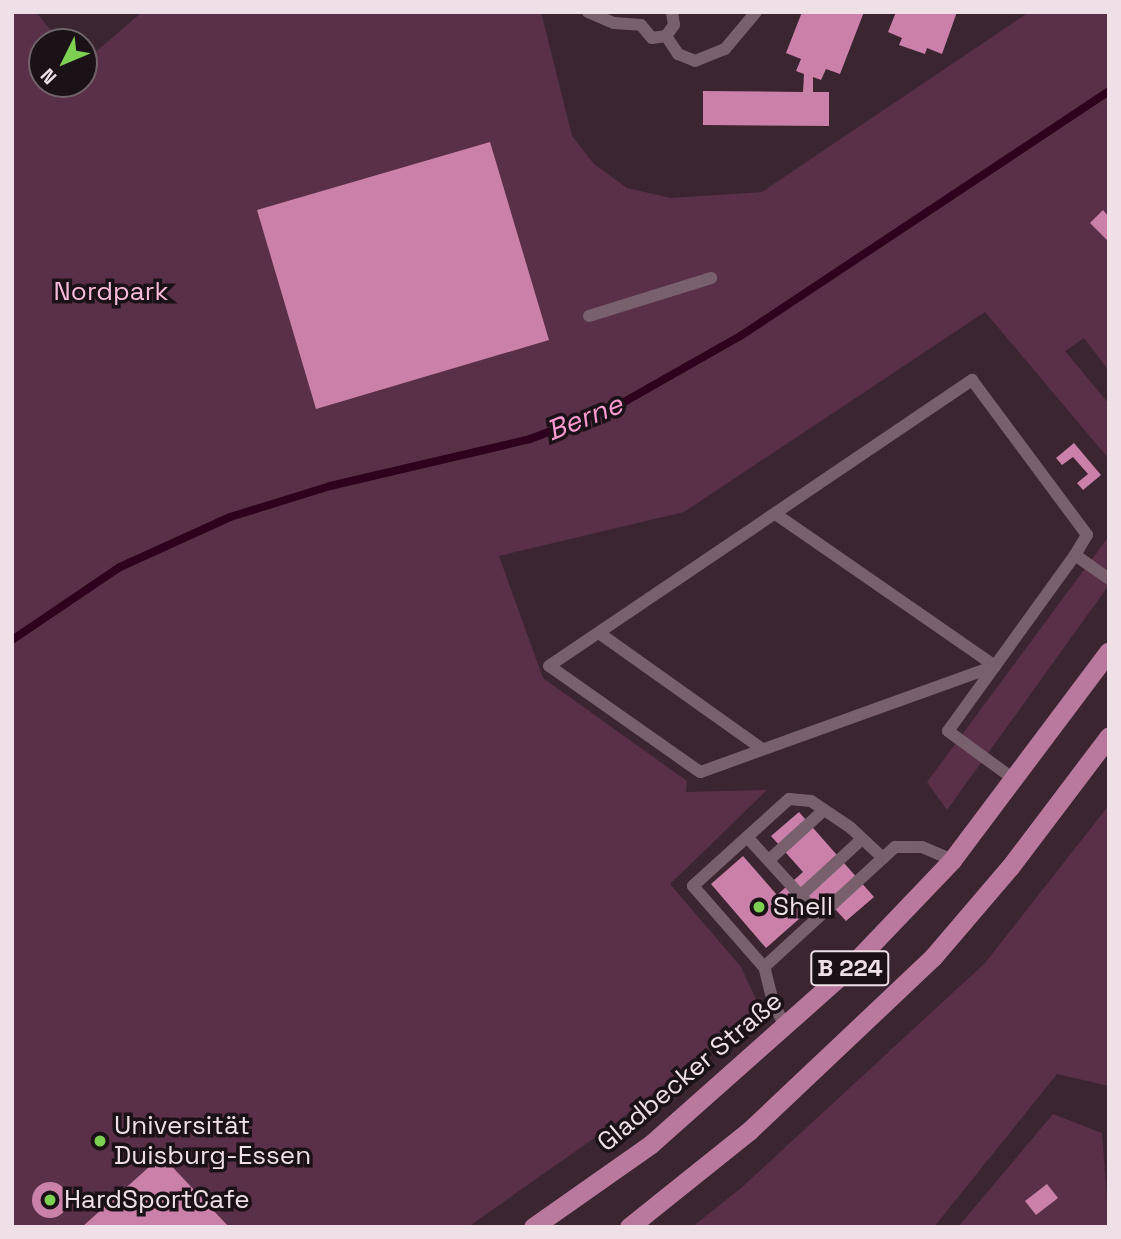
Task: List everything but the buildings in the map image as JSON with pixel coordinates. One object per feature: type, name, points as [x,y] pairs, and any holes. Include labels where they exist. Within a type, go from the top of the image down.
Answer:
[{"type":"main road","name":"Gladbecker Straße","points":[[533,1227],[651,1144],[786,1028],[848,969],[952,860],[1109,652]]},
{"type":"main road","name":"B 224","points":[[629,1227],[749,1131],[933,957],[1010,867],[1109,736]]},
{"type":"lane","points":[[588,12],[614,23],[642,19],[652,38],[666,36],[674,25],[672,12]]},
{"type":"lane","points":[[666,36],[678,54],[703,61],[725,49],[756,12]]},
{"type":"lane","points":[[589,316],[711,278]]},
{"type":"lane","points":[[995,666],[700,772],[548,666],[777,515],[972,380],[1087,535],[1075,555],[995,666],[948,731],[1015,780]]},
{"type":"lane","points":[[777,515],[995,666]]},
{"type":"lane","points":[[1075,555],[1109,579]]},
{"type":"lane","points":[[600,633],[762,749]]},
{"type":"lane","points":[[786,1028],[773,1002],[764,967],[693,886],[789,799],[811,801],[862,839],[883,859]]},
{"type":"lane","points":[[769,860],[824,810]]},
{"type":"lane","points":[[747,837],[819,916]]},
{"type":"lane","points":[[800,895],[862,839]]},
{"type":"lane","points":[[764,967],[895,848],[922,847],[952,860]]},
{"type":"green space","name":"Nordpark","points":[[12,12],[36,12],[49,28],[28,28],[28,98],[98,98],[98,50],[142,12],[541,12],[572,136],[594,164],[627,188],[671,198],[762,192],[1029,12],[1109,12],[1109,371],[1084,338],[1065,351],[1109,404],[1109,459],[985,312],[684,512],[499,556],[543,678],[687,781],[686,792],[767,790],[670,884],[741,967],[760,1008],[617,1122],[468,1227],[12,1227]]},
{"type":"green space","points":[[1109,536],[1109,585],[947,810],[927,782]]},
{"type":"green space","points":[[1109,805],[1109,1086],[1057,1074],[934,1227],[692,1227],[741,1188],[985,963]]},
{"type":"green space","points":[[1053,1114],[1102,1133],[1109,1227],[958,1227]]},
{"type":"waterway","name":"Berne","points":[[12,640],[120,567],[230,517],[330,486],[530,439],[617,406],[742,335],[1109,91]]},
{"type":"place","name":"Shell","points":[[759,907]]},
{"type":"place","name":"Universität Duisburg-Essen","points":[[100,1141]]},
{"type":"place","name":"HardSportCafe","points":[[50,1200]]}]
